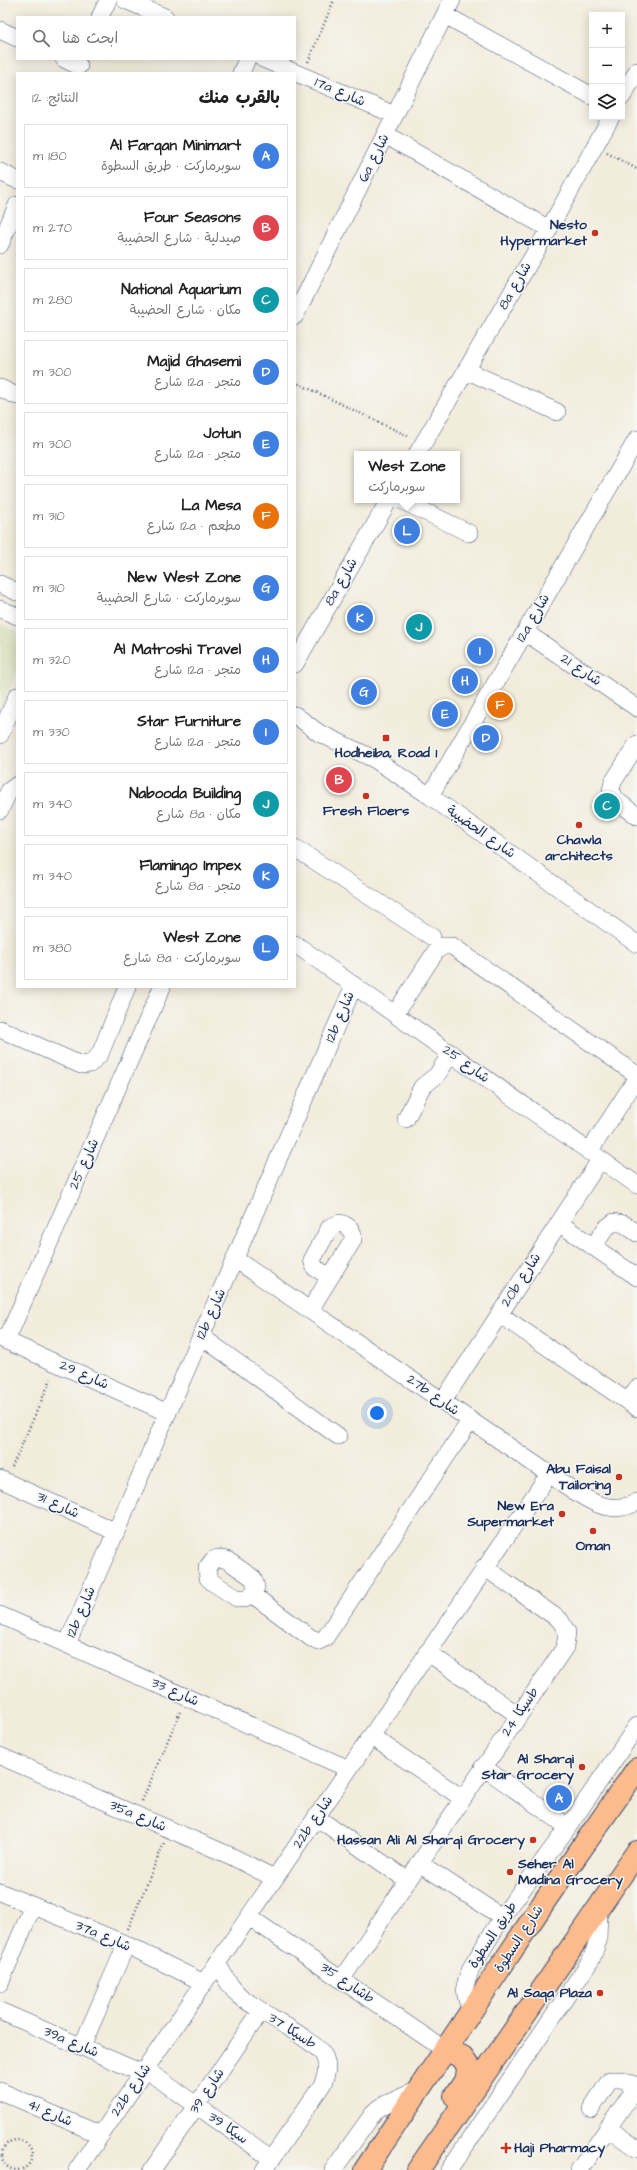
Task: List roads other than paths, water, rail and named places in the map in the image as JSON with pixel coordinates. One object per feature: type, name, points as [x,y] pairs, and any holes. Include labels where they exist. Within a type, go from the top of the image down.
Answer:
[{"type":"main road","name":"شارع السطوة","points":[[365,2170],[548,1896],[637,1769]]},
{"type":"main road","points":[[418,2170],[599,1908],[633,1865]]},
{"type":"main road","points":[[415,2170],[428,2137],[469,2072],[466,2060],[445,2050]]},
{"type":"street","points":[[100,16],[108,0]]},
{"type":"street","points":[[126,0],[163,16]]},
{"type":"street","points":[[449,7],[589,94]]},
{"type":"street","name":"6a شارع","points":[[296,314],[449,7]]},
{"type":"street","points":[[0,30],[16,38]]},
{"type":"street","points":[[241,72],[247,60]]},
{"type":"street","name":"17a شارع","points":[[265,60],[293,72]]},
{"type":"street","points":[[625,93],[637,71]]},
{"type":"street","name":"17a شارع","points":[[296,73],[395,115]]},
{"type":"street","name":"8a شارع","points":[[420,449],[549,229],[609,120]]},
{"type":"street","points":[[385,135],[549,229]]},
{"type":"street","points":[[0,172],[16,180]]},
{"type":"street","points":[[0,245],[16,207]]},
{"type":"street","points":[[466,370],[557,412]]},
{"type":"street","points":[[0,388],[16,396]]},
{"type":"street","name":"12a شارع","points":[[430,796],[637,439]]},
{"type":"street","name":"8a شارع","points":[[296,662],[386,503]]},
{"type":"street","points":[[407,503],[469,533]]},
{"type":"street","points":[[0,584],[16,592]]},
{"type":"street","points":[[0,609],[16,616]]},
{"type":"street","name":"شارع 21","points":[[525,632],[637,708]]},
{"type":"street","points":[[0,735],[16,698]]},
{"type":"street","name":"شارع الحضيبة","points":[[296,716],[319,733]]},
{"type":"street","name":"شارع الحضيبة","points":[[296,726],[319,733],[374,759],[430,796],[637,944]]},
{"type":"street","points":[[637,744],[613,782],[611,790],[616,800],[637,816]]},
{"type":"street","points":[[0,810],[9,791],[16,786]]},
{"type":"street","points":[[296,849],[432,937]]},
{"type":"street","name":"شارع 25","points":[[296,945],[637,1185]]},
{"type":"street","points":[[395,1014],[439,948],[452,946],[637,1075]]},
{"type":"street","name":"12b شارع","points":[[67,1644],[354,985]]},
{"type":"street","points":[[0,1029],[81,1064],[90,1064],[100,1054],[127,988]]},
{"type":"street","name":"شارع 25","points":[[3,1339],[162,988]]},
{"type":"street","points":[[406,1119],[422,1087],[437,1075],[451,1053]]},
{"type":"street","name":"20b شارع","points":[[443,1401],[559,1223],[637,1078]]},
{"type":"street","points":[[593,1247],[606,1228],[614,1222],[619,1222],[637,1232]]},
{"type":"street","points":[[559,1223],[637,1277]]},
{"type":"street","name":"27b شارع","points":[[235,1259],[470,1421],[549,1474],[604,1508],[616,1509],[628,1507],[637,1502]]},
{"type":"street","points":[[310,1310],[330,1278]]},
{"type":"street","points":[[500,1314],[634,1399]]},
{"type":"street","points":[[201,1336],[338,1436]]},
{"type":"street","name":"شارع 29","points":[[3,1339],[168,1413]]},
{"type":"street","points":[[253,1595],[311,1638],[319,1641],[325,1638],[470,1421]]},
{"type":"street","name":"22b شارع","points":[[78,2170],[484,1567],[549,1474]]},
{"type":"street","name":"شارع 31","points":[[3,1480],[116,1532]]},
{"type":"street","name":"سيكا 24b","points":[[341,1980],[565,1646],[568,1632],[560,1620],[484,1567]]},
{"type":"street","name":"شارع 33","points":[[0,1615],[349,1769]]},
{"type":"street","points":[[427,1652],[518,1715]]},
{"type":"street","name":"طريق السطوة","points":[[471,2012],[466,1996],[465,1986],[468,1973],[502,1917],[568,1827],[637,1726]]},
{"type":"street","points":[[371,1736],[462,1798]]},
{"type":"street","name":"35a شارع","points":[[0,1756],[231,1856],[274,1878]]},
{"type":"street","points":[[483,1767],[568,1827]]},
{"type":"street","points":[[316,1817],[407,1880]]},
{"type":"street","points":[[419,1863],[502,1917]]},
{"type":"street","name":"37a شارع","points":[[0,1892],[124,1944],[204,1983]]},
{"type":"street","points":[[0,1983],[33,1906]]},
{"type":"street","points":[[449,2170],[591,1960],[598,1941],[599,1908]]},
{"type":"street","name":"شارع 35b","points":[[248,1917],[445,2050]]},
{"type":"street","points":[[82,2046],[124,1944]]},
{"type":"street","name":"سيكا 37b","points":[[217,1963],[231,1987],[261,2011],[319,2048],[324,2055],[327,2070],[322,2085],[268,2164]]},
{"type":"street","name":"39a شارع","points":[[0,2011],[144,2071]]},
{"type":"street","name":"شارع 39","points":[[152,2170],[261,2011]]},
{"type":"street","name":"سيكا 39","points":[[144,2071],[196,2106],[268,2164]]},
{"type":"street","points":[[579,2170],[637,2086],[621,2080],[610,2080],[591,2109]]},
{"type":"street","points":[[333,2170],[375,2111],[384,2105],[417,2090]]},
{"type":"street","name":"شارع 41","points":[[0,2091],[101,2135]]},
{"type":"street","points":[[608,2128],[637,2149]]},
{"type":"place","name":"Nesto Hypermarket","points":[[595,233]]},
{"type":"place","name":"West Zone","points":[[407,531]]},
{"type":"place","name":"Flamingo Impex","points":[[360,618]]},
{"type":"place","name":"Nabooda Building","points":[[419,627]]},
{"type":"place","name":"Star Furniture","points":[[480,651]]},
{"type":"place","name":"Al Matroshi Travel","points":[[465,681]]},
{"type":"place","name":"New West Zone","points":[[364,692]]},
{"type":"place","name":"La Mesa","points":[[500,705]]},
{"type":"place","name":"Jotun","points":[[445,714]]},
{"type":"place","name":"Hodheiba, Road 1","points":[[386,738]]},
{"type":"place","name":"Majid Ghasemi","points":[[486,738]]},
{"type":"place","name":"Four Seasons","points":[[339,780]]},
{"type":"place","name":"Fresh Floers","points":[[366,796]]},
{"type":"place","name":"National Aquarium","points":[[607,806]]},
{"type":"place","name":"Chawla architects","points":[[579,825]]},
{"type":"place","name":"Abu Faisal Tailoring","points":[[619,1477]]},
{"type":"place","name":"New Era Supermarket","points":[[562,1514]]},
{"type":"place","name":"Oman","points":[[593,1531]]},
{"type":"place","name":"Al Sharqi Star Grocery","points":[[582,1767]]},
{"type":"place","name":"Al Farqan Minimart","points":[[559,1798]]},
{"type":"place","name":"Hassan Ali Al Sharqi Grocery","points":[[533,1840]]},
{"type":"place","name":"Seher Al Madina Grocery","points":[[510,1872]]},
{"type":"place","name":"Al Saqa Plaza","points":[[600,1993]]},
{"type":"place","name":"Haji Pharmacy","points":[[506,2148]]}]
